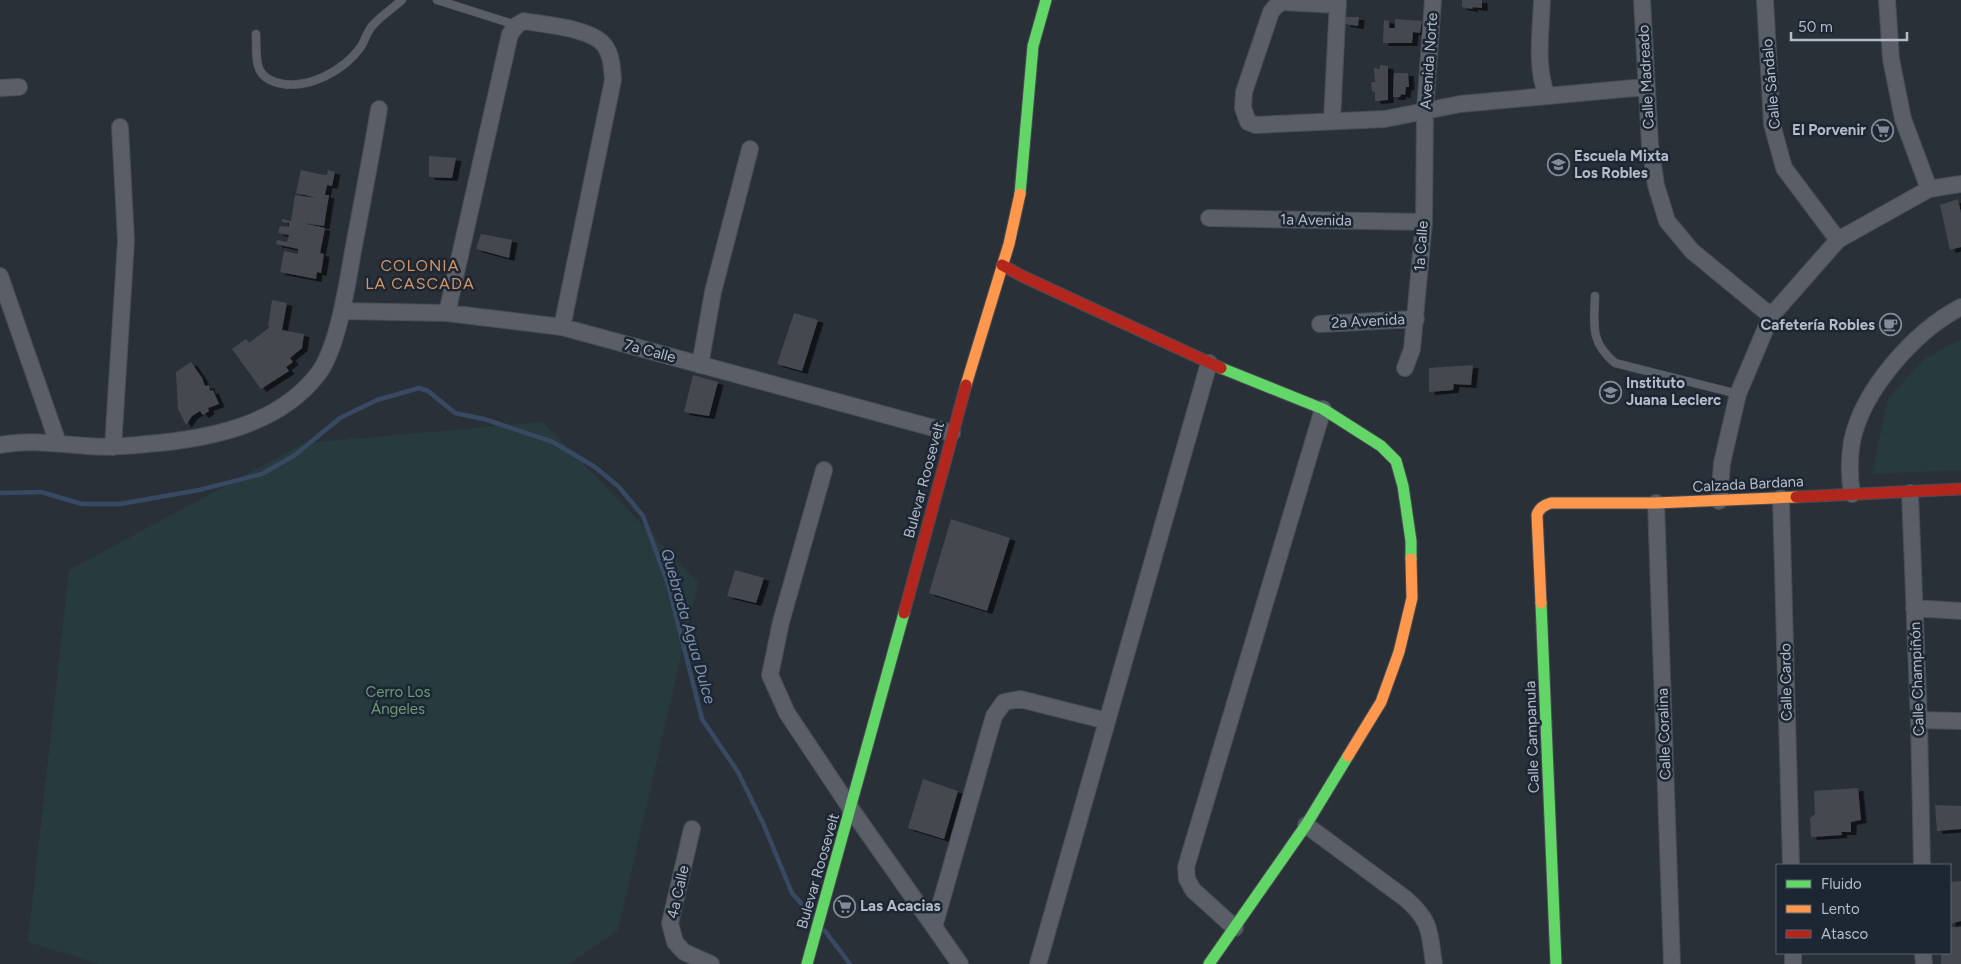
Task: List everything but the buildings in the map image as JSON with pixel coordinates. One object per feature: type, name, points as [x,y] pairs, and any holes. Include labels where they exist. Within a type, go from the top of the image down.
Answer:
[{"type":"street","name":"Bulevar Roosevelt","points":[[807,964],[851,809],[952,433],[1002,265],[1020,195],[1033,46],[1046,0]]},
{"type":"street","name":"Avenida Norte","points":[[1425,116],[1433,0]]},
{"type":"street","points":[[1542,0],[1541,72],[1547,96]]},
{"type":"street","name":"Calle Madreado","points":[[1642,0],[1651,153],[1656,185],[1667,221],[1692,251],[1771,316]]},
{"type":"street","name":"Calle Sándalo","points":[[1765,0],[1772,124],[1784,168],[1838,240]]},
{"type":"street","points":[[1887,0],[1891,58],[1903,119],[1929,189]]},
{"type":"street","points":[[1332,120],[1338,2],[1282,2],[1271,12],[1244,92],[1243,108],[1248,122],[1256,125],[1425,116],[1460,104],[1646,87]]},
{"type":"street","points":[[448,313],[510,34],[524,21],[590,34],[605,46],[611,61],[613,80],[562,327]]},
{"type":"street","points":[[0,88],[18,87]]},
{"type":"street","points":[[0,445],[18,441],[113,447],[176,441],[216,434],[264,417],[298,395],[318,374],[326,360],[342,311],[380,110]]},
{"type":"street","name":"1a Calle","points":[[1405,368],[1412,349],[1416,319],[1424,222],[1425,116]]},
{"type":"street","points":[[113,447],[126,241],[120,127]]},
{"type":"street","points":[[700,365],[713,292],[750,149]]},
{"type":"street","points":[[1719,501],[1722,463],[1738,394],[1771,316],[1838,240],[1929,189],[1961,184]]},
{"type":"street","name":"1a Avenida","points":[[1209,218],[1424,222]]},
{"type":"street","points":[[1002,265],[1024,278],[1209,363],[1323,409],[1381,446],[1396,461],[1403,486],[1411,541],[1412,598],[1399,652],[1381,702],[1306,825],[1209,964]]},
{"type":"street","points":[[0,276],[58,443]]},
{"type":"street","points":[[1852,494],[1848,470],[1852,440],[1860,417],[1872,394],[1900,354],[1935,323],[1961,308]]},
{"type":"street","name":"7a Calle","points":[[342,311],[448,313],[562,327],[952,433]]},
{"type":"street","name":"2a Avenida","points":[[1320,324],[1416,319]]},
{"type":"street","points":[[1038,964],[1209,363]]},
{"type":"street","points":[[1235,928],[1193,890],[1187,879],[1186,867],[1323,409]]},
{"type":"street","points":[[824,470],[781,622],[770,675],[787,713],[851,809],[960,964]]},
{"type":"street","name":"Calzada Bardana","points":[[1539,509],[1543,504],[1551,503],[1719,501],[1961,489]]},
{"type":"street","name":"Calle Champiñón","points":[[1910,492],[1919,720],[1922,864]]},
{"type":"street","name":"Calle Cardo","points":[[1781,498],[1791,864]]},
{"type":"street","name":"Calle Coralina","points":[[1656,503],[1672,964]]},
{"type":"street","name":"Calle Campanula","points":[[1539,509],[1538,525],[1556,964]]},
{"type":"street","points":[[1914,608],[1961,611]]},
{"type":"street","points":[[934,927],[994,716],[1004,702],[1020,699],[1107,721]]},
{"type":"street","points":[[1919,720],[1961,720]]},
{"type":"street","points":[[1306,825],[1419,910],[1428,927],[1434,964]]},
{"type":"street","name":"4a Calle","points":[[692,829],[670,924],[675,942],[684,952],[711,964]]},
{"type":"lane","points":[[256,34],[257,68],[265,78],[274,82],[296,86],[319,79],[340,67],[360,49],[372,26],[402,0]]},
{"type":"lane","points":[[437,0],[517,26]]},
{"type":"lane","points":[[1595,296],[1594,333],[1604,354],[1615,363],[1738,394]]},
{"type":"green space","points":[[1961,339],[1961,470],[1872,474],[1888,398],[1926,358]]},
{"type":"green space","name":"Cerro Los Ángeles","points":[[543,422],[698,582],[618,930],[569,964],[100,964],[28,942],[69,570],[305,443]]},
{"type":"waterway","name":"Quebrada Agua Dulce","points":[[0,493],[41,492],[82,504],[120,504],[199,490],[262,474],[295,455],[340,418],[377,400],[419,388],[428,391],[455,413],[484,419],[553,442],[595,467],[619,487],[643,516],[668,584],[702,719],[738,772],[763,823],[792,893],[813,917]]},
{"type":"waterway","name":"Quebrada Agua Dulce","points":[[825,931],[850,964]]},
{"type":"traffic: fast","points":[[1020,194],[1033,46],[1046,0]]},
{"type":"traffic: fast","points":[[1221,368],[1323,409],[1381,446],[1396,461],[1403,486],[1411,541],[1411,559]]},
{"type":"traffic: fast","points":[[1541,603],[1556,964]]},
{"type":"traffic: fast","points":[[807,964],[904,613]]},
{"type":"traffic: fast","points":[[1209,964],[1306,825],[1348,756]]},
{"type":"traffic: slow","points":[[966,385],[1009,244],[1020,194]]},
{"type":"traffic: slow","points":[[1541,603],[1537,515],[1540,509],[1546,505],[1551,503],[1656,503],[1796,497]]},
{"type":"traffic: slow","points":[[1348,756],[1381,702],[1399,652],[1412,598],[1411,559]]},
{"type":"traffic: jam","points":[[1002,265],[1221,368]]},
{"type":"traffic: jam","points":[[904,613],[966,385]]},
{"type":"traffic: jam","points":[[1796,497],[1961,489]]},
{"type":"place","name":"El Porvenir","points":[[1882,130]]},
{"type":"place","name":"Escuela Mixta Los Robles","points":[[1558,165]]},
{"type":"place","name":"Cafetería Robles","points":[[1891,325]]},
{"type":"place","name":"Instituto Juana Leclerc","points":[[1610,392]]},
{"type":"place","name":"Las Acacias","points":[[844,906]]},
{"type":"district","name":"COLONIA LA CASCADA","points":[[420,274]]}]
